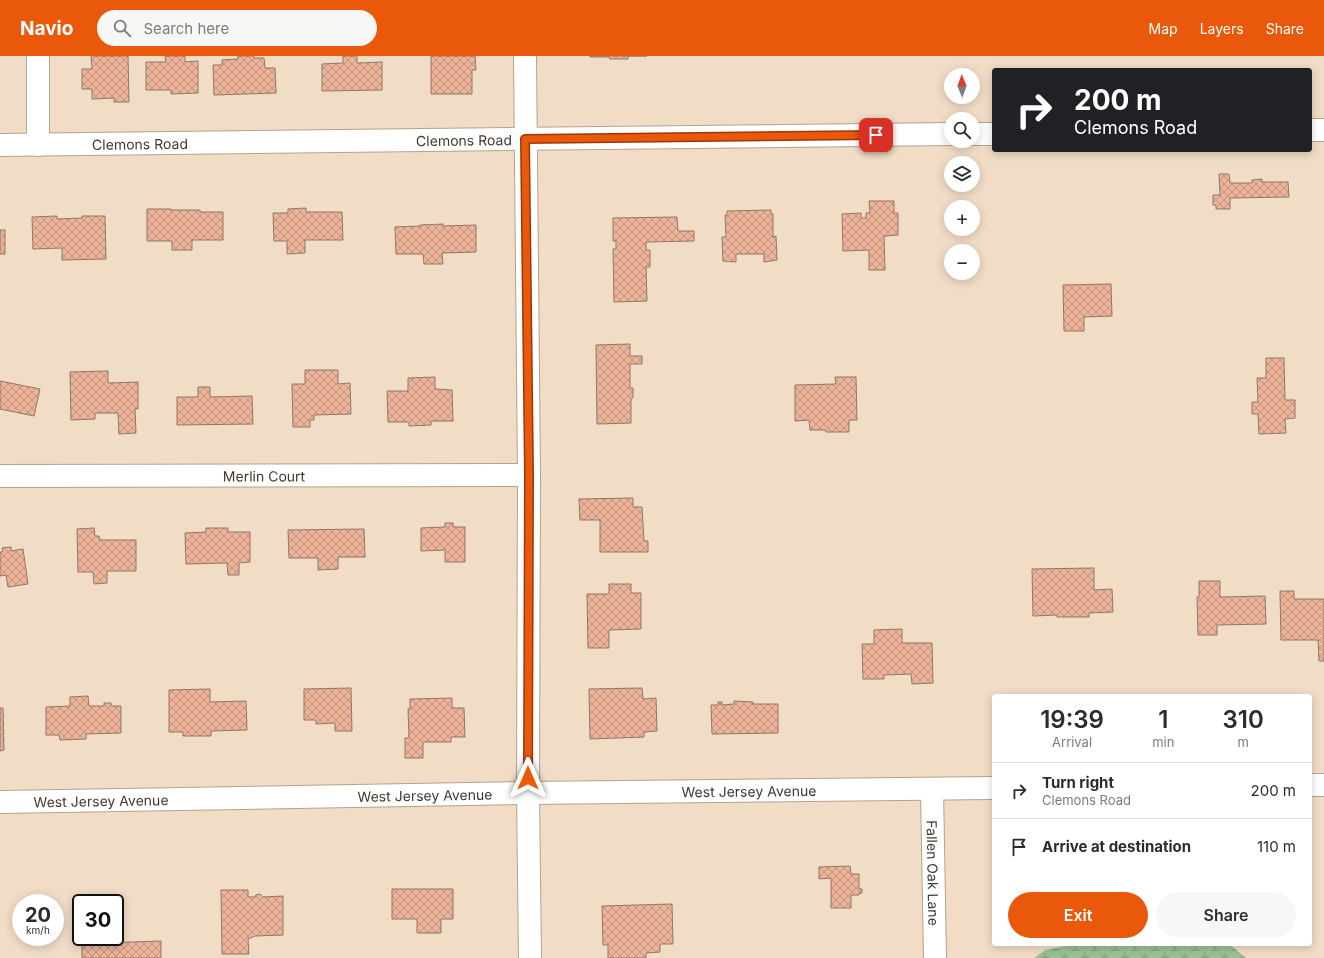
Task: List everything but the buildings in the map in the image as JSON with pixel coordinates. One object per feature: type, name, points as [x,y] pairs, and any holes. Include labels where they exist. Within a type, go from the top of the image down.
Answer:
[{"type":"street","points":[[38,56],[38,145]]},
{"type":"street","points":[[525,56],[529,474],[528,793],[530,958]]},
{"type":"street","points":[[1312,130],[1324,130]]},
{"type":"street","name":"Clemons Road","points":[[0,145],[944,134]]},
{"type":"street","points":[[980,134],[992,134]]},
{"type":"street","name":"Merlin Court","points":[[0,476],[529,474]]},
{"type":"street","points":[[1312,786],[1324,785]]},
{"type":"street","name":"West Jersey Avenue","points":[[0,802],[528,793],[992,788]]},
{"type":"street","name":"Fallen Oak Lane","points":[[932,789],[934,958]]},
{"type":"green space","points":[[1066,946],[1231,946],[1246,958],[1034,958],[1045,950]]},
{"type":"route","points":[[528,778],[529,474],[525,139],[876,135]]}]
